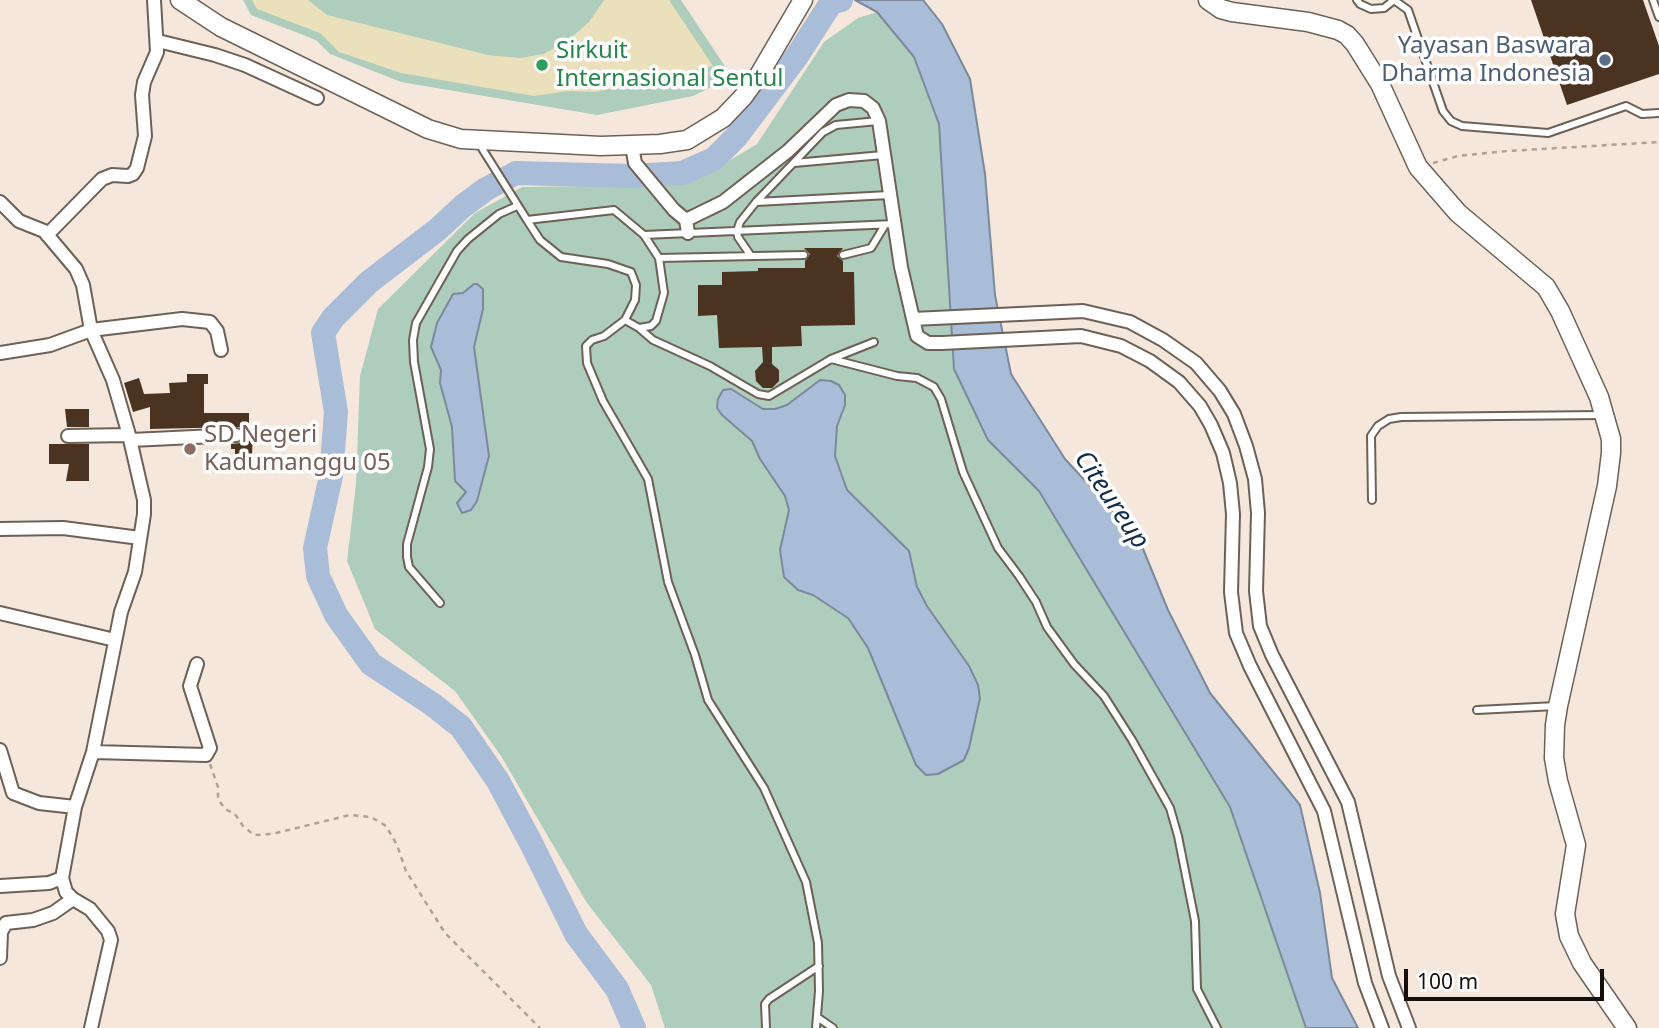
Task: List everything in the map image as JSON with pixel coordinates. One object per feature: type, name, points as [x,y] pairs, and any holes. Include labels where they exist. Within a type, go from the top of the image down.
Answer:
[{"type":"street","points":[[47,235],[102,179],[112,175],[128,176],[137,168],[145,136],[142,95],[144,82],[157,52],[154,0]]},
{"type":"street","points":[[180,0],[221,27],[428,129],[461,139],[634,154],[687,140],[723,118],[759,75],[803,0]]},
{"type":"street","points":[[1208,0],[1221,9],[1232,12],[1308,22],[1338,30],[1347,36],[1370,65],[1418,167],[1458,213],[1546,287],[1583,358],[1599,397],[1611,439],[1607,486],[1558,706],[1554,758],[1576,845],[1565,914],[1567,929],[1582,963],[1627,1028]]},
{"type":"street","points":[[158,41],[225,58],[317,97]]},
{"type":"street","points":[[686,220],[723,202],[788,151],[836,105],[849,100],[864,101],[873,108],[878,121],[889,195],[890,224],[917,336],[928,343],[1081,336],[1121,346],[1150,361],[1179,382],[1200,406],[1211,425],[1223,453],[1230,483],[1233,514],[1231,592],[1236,633],[1324,811],[1365,983],[1380,1024],[1401,1011]]},
{"type":"street","points":[[634,154],[674,210],[686,220],[688,233]]},
{"type":"street","points":[[0,202],[19,221],[47,235],[76,269],[83,285],[91,330],[113,380],[144,500],[135,572],[121,612],[93,752],[75,807],[62,878],[65,891],[90,909],[108,931],[111,940],[91,1028]]},
{"type":"street","points":[[913,319],[1083,311],[1130,322],[1163,340],[1196,363],[1220,391],[1234,414],[1255,479],[1258,513],[1256,591],[1260,626],[1272,655],[1348,802],[1389,976],[1409,1028]]},
{"type":"street","points":[[1058,313],[1060,337]]},
{"type":"street","points":[[0,353],[50,345],[91,330],[183,319],[210,322],[217,331],[221,350]]},
{"type":"street","points":[[68,436],[130,438],[236,435]]},
{"type":"street","points":[[0,529],[63,528],[139,538]]},
{"type":"street","points":[[0,613],[115,640]]},
{"type":"street","points":[[93,752],[206,755],[210,748],[190,686],[197,664]]},
{"type":"street","points":[[0,750],[4,783],[13,793],[39,803],[75,807]]},
{"type":"street","points":[[0,886],[49,883],[62,878]]},
{"type":"street","points":[[0,958],[1,932],[6,923],[33,920],[52,913],[73,899]]},
{"type":"lane","points":[[1357,0],[1371,9],[1384,8],[1394,0],[1408,10],[1443,111],[1451,121],[1462,126],[1548,133],[1626,106],[1642,114],[1659,113]]},
{"type":"lane","points":[[1653,0],[1659,17]]},
{"type":"lane","points":[[751,256],[737,231],[740,222],[756,201],[823,132],[836,125],[878,121]]},
{"type":"lane","points":[[477,140],[540,240],[561,257],[608,264],[631,272],[636,285],[635,300],[625,320],[586,346],[587,363],[603,401],[648,479],[668,582],[695,655],[708,700],[764,788],[802,870],[816,926],[819,966],[816,1028]]},
{"type":"lane","points":[[793,163],[883,155]]},
{"type":"lane","points":[[756,201],[889,195]]},
{"type":"lane","points":[[440,603],[409,567],[407,556],[407,544],[428,467],[430,449],[414,362],[416,323],[457,251],[499,215],[517,206]]},
{"type":"lane","points":[[527,220],[614,210],[644,235],[659,258],[664,293],[656,321],[651,326],[639,328]]},
{"type":"lane","points":[[644,235],[890,224]]},
{"type":"lane","points":[[843,255],[871,248],[890,224]]},
{"type":"lane","points":[[659,258],[804,256]]},
{"type":"lane","points":[[625,320],[653,341],[710,366],[758,394],[769,396],[831,359],[874,342]]},
{"type":"lane","points":[[831,359],[897,376],[917,378],[934,387],[942,399],[963,472],[998,548],[1025,584],[1047,627],[1074,664],[1104,696],[1170,808],[1195,921],[1197,989],[1217,1028]]},
{"type":"lane","points":[[1372,500],[1371,436],[1378,426],[1389,419],[1604,415]]},
{"type":"lane","points":[[1477,710],[1558,706]]},
{"type":"lane","points":[[766,1028],[765,1004],[769,999],[819,966]]},
{"type":"lane","points":[[817,1017],[833,1028]]},
{"type":"path","points":[[1418,167],[1458,156],[1659,142]]},
{"type":"path","points":[[206,755],[218,787],[218,799],[225,809],[235,814],[243,826],[254,835],[272,834],[350,815],[371,817],[386,826],[407,871],[446,933],[540,1028]]},
{"type":"green space","name":"Sirkuit Internasional Sentul","points":[[243,0],[681,0],[732,77],[693,96],[597,115],[401,82],[330,54],[316,40],[251,15]]},
{"type":"green space","points":[[877,12],[914,57],[939,124],[954,369],[988,440],[1039,491],[1230,807],[1306,1028],[665,1028],[651,985],[587,903],[501,756],[455,691],[375,629],[347,561],[356,484],[360,376],[378,309],[475,213],[522,187],[665,185],[704,176],[757,144],[824,42],[858,18]]},
{"type":"sand","points":[[252,0],[308,0],[327,15],[488,55],[520,58],[543,54],[566,42],[589,22],[604,0],[669,0],[713,66],[595,92],[568,91],[534,96],[401,73],[339,52],[320,33],[257,9]]},
{"type":"water","points":[[855,0],[923,0],[942,24],[970,79],[985,174],[995,295],[1011,374],[1065,459],[1139,539],[1168,610],[1210,693],[1300,805],[1320,893],[1332,978],[1358,1028],[1306,1028],[1230,807],[1039,491],[988,440],[954,369],[939,124],[914,57],[877,12]]},
{"type":"water","points":[[474,284],[483,289],[483,309],[474,347],[489,456],[477,501],[471,510],[462,513],[457,503],[466,492],[455,481],[452,427],[440,383],[441,370],[431,347],[437,323],[453,294],[463,293]]},
{"type":"water","points":[[820,380],[839,385],[845,395],[845,405],[837,426],[835,456],[847,490],[909,551],[917,587],[969,666],[978,685],[980,698],[964,760],[938,774],[926,775],[916,765],[868,648],[848,618],[813,595],[798,590],[784,577],[780,550],[789,510],[785,496],[760,459],[752,441],[717,408],[723,390],[731,389],[763,409],[775,409],[787,405]]},
{"type":"building","name":"Yayasan Baswara Dharma Indonesia","points":[[1531,0],[1643,0],[1659,46],[1659,74],[1567,105]]},
{"type":"building","points":[[804,248],[843,248],[837,256],[843,261],[843,272],[854,272],[855,325],[801,326],[802,346],[772,347],[772,364],[779,370],[779,381],[772,388],[763,388],[756,381],[755,371],[763,362],[762,347],[719,348],[717,315],[698,316],[698,285],[722,285],[722,272],[758,271],[758,268],[805,268],[805,261],[810,254]]},
{"type":"building","points":[[187,374],[208,374],[208,384],[204,384],[204,413],[249,413],[249,436],[253,436],[252,454],[235,454],[235,449],[231,449],[231,444],[240,443],[244,438],[244,431],[239,427],[150,429],[150,407],[133,412],[124,383],[139,378],[144,394],[170,393],[169,383],[187,382]]},
{"type":"building","points":[[65,409],[89,409],[89,427],[67,427]]},
{"type":"building","points":[[49,444],[89,444],[89,481],[66,481],[69,464],[49,464]]},
{"type":"waterway","points":[[634,1028],[617,989],[576,934],[498,781],[461,727],[432,704],[371,664],[336,615],[318,576],[315,548],[331,476],[336,412],[323,333],[333,318],[369,282],[437,230],[463,206],[486,189],[516,173],[632,176],[682,173],[714,159],[736,137],[797,56],[831,3],[841,0]]},
{"type":"place","name":"Yayasan Baswara Dharma Indonesia","points":[[1605,60]]},
{"type":"place","name":"Sirkuit Internasional Sentul","points":[[542,65]]},
{"type":"place","name":"SD Negeri Kadumanggu 05","points":[[190,449]]},
{"type":"water label","name":"Citeureup","points":[[1111,500]]}]
